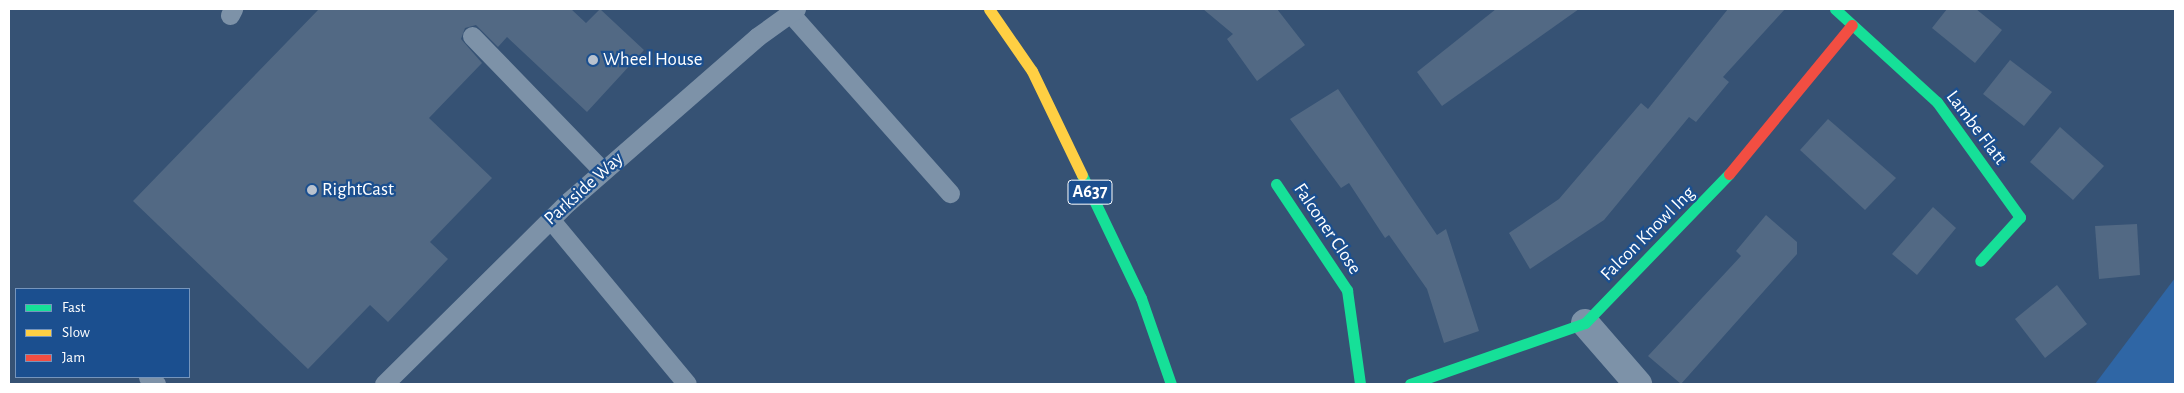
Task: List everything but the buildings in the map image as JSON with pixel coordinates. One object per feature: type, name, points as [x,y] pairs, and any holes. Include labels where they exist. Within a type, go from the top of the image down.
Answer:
[{"type":"main road","name":"A637","points":[[989,9],[1036,80],[1141,298],[1172,384]]},
{"type":"main road","points":[[1834,9],[1852,25]]},
{"type":"main road","name":"Lambe Flatt","points":[[1852,25],[1937,102],[2020,217],[1980,261]]},
{"type":"main road","name":"Falcon Knowl Ing","points":[[1410,384],[1585,322],[1705,203],[1852,25]]},
{"type":"main road","name":"Falconer Close","points":[[1276,184],[1347,290],[1360,384]]},
{"type":"street","points":[[1585,322],[1638,384]]},
{"type":"lane","name":"Parkside Way","points":[[384,384],[550,219],[757,37],[793,11]]},
{"type":"lane","points":[[793,11],[950,193]]},
{"type":"lane","points":[[472,36],[604,171]]},
{"type":"lane","points":[[550,219],[687,384]]},
{"type":"shaded area","points":[[2175,278],[2175,384],[2095,384]]},
{"type":"traffic: fast","points":[[1835,9],[1937,102],[2020,217],[1980,261]]},
{"type":"traffic: fast","points":[[1410,384],[1585,323],[1729,174]]},
{"type":"traffic: fast","points":[[1082,175],[1141,298],[1171,384]]},
{"type":"traffic: fast","points":[[1276,184],[1347,290],[1360,384]]},
{"type":"traffic: slow","points":[[989,9],[1032,71],[1082,175]]},
{"type":"traffic: jam","points":[[1729,174],[1852,25]]},
{"type":"place","name":"Wheel House","points":[[593,60]]},
{"type":"place","name":"RightCast","points":[[312,190]]}]
